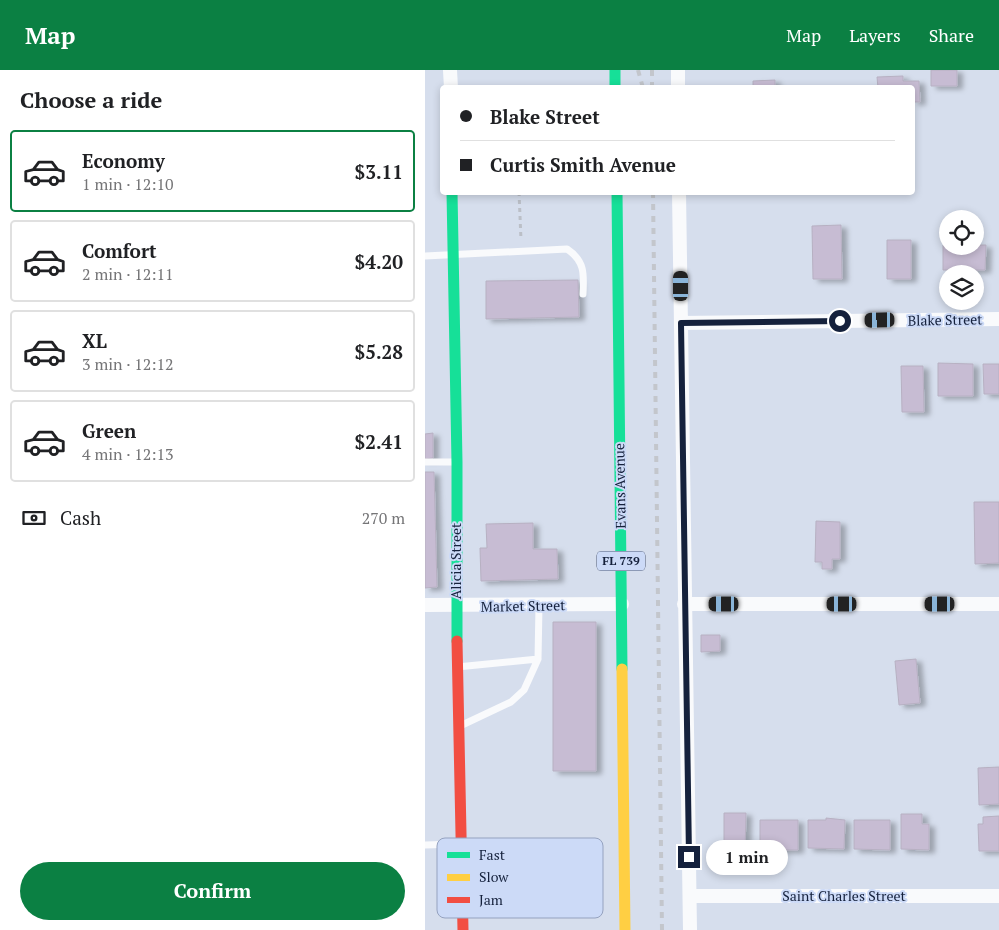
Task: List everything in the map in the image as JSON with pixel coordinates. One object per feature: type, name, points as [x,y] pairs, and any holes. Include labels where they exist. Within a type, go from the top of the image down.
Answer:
[{"type":"main road","points":[[615,70],[615,85]]},
{"type":"main road","name":"Alicia Street","points":[[452,195],[457,462],[456,606],[462,838]]},
{"type":"main road","name":"Evans Avenue","points":[[617,195],[625,930]]},
{"type":"street","points":[[450,70],[451,85]]},
{"type":"street","points":[[678,70],[678,85]]},
{"type":"street","points":[[679,195],[690,930]]},
{"type":"street","name":"Blake Street","points":[[681,323],[999,319]]},
{"type":"street","name":"Market Street","points":[[425,605],[539,606],[622,604]]},
{"type":"street","points":[[684,604],[999,604]]},
{"type":"street","name":"Saint Charles Street","points":[[690,896],[999,896]]},
{"type":"lane","points":[[425,256],[567,249],[577,256],[584,270],[583,294]]},
{"type":"lane","points":[[425,462],[457,462]]},
{"type":"lane","points":[[458,727],[511,702],[524,690],[538,659],[539,606]]},
{"type":"lane","points":[[457,667],[538,659]]},
{"type":"path","points":[[519,195],[522,251]]},
{"type":"building","points":[[931,70],[957,70],[957,86],[931,86]]},
{"type":"building","points":[[903,76],[903,81],[919,81],[920,102],[915,102],[915,85],[878,85],[877,77]]},
{"type":"building","points":[[775,80],[775,85],[753,85],[753,81]]},
{"type":"building","points":[[841,225],[842,279],[813,279],[812,226]]},
{"type":"building","points":[[887,240],[911,240],[911,279],[887,279]]},
{"type":"building","points":[[984,245],[986,245],[985,270],[984,265],[943,265],[943,255],[984,255]]},
{"type":"building","points":[[578,280],[579,317],[486,319],[486,281]]},
{"type":"building","points":[[938,363],[973,364],[973,396],[938,396]]},
{"type":"building","points":[[983,364],[999,364],[999,394],[984,394]]},
{"type":"building","points":[[901,366],[923,366],[924,412],[902,412]]},
{"type":"building","points":[[433,433],[433,458],[425,459],[425,434]]},
{"type":"building","points":[[425,472],[434,472],[437,587],[425,588]]},
{"type":"building","points":[[974,502],[999,502],[999,563],[975,564]]},
{"type":"building","points":[[816,521],[840,522],[840,559],[832,559],[832,569],[822,569],[822,562],[815,562]]},
{"type":"building","points":[[533,523],[533,549],[557,549],[558,579],[481,581],[480,548],[487,548],[486,524]]},
{"type":"building","points":[[553,622],[596,622],[596,771],[553,771]]},
{"type":"building","points":[[701,635],[720,635],[720,651],[701,652]]},
{"type":"building","points":[[916,659],[920,703],[899,705],[895,661]]},
{"type":"building","points":[[999,767],[999,804],[979,805],[978,768]]},
{"type":"building","points":[[724,813],[746,813],[745,851],[724,851]]},
{"type":"building","points":[[901,814],[922,814],[922,824],[929,824],[929,850],[901,849]]},
{"type":"building","points":[[999,816],[999,851],[979,851],[978,824],[983,824],[983,817]]},
{"type":"building","points":[[826,818],[845,820],[844,849],[808,848],[808,820],[826,820]]},
{"type":"building","points":[[760,820],[798,820],[798,850],[760,850]]},
{"type":"building","points":[[854,820],[890,820],[890,850],[854,849]]},
{"type":"railway","points":[[638,70],[642,85]]},
{"type":"railway","points":[[652,70],[652,85]]},
{"type":"railway","points":[[653,195],[662,930]]},
{"type":"traffic: fast","points":[[615,70],[615,85]]},
{"type":"traffic: fast","points":[[452,195],[457,462],[457,641]]},
{"type":"traffic: fast","points":[[617,195],[622,669]]},
{"type":"traffic: slow","points":[[622,669],[625,930]]},
{"type":"traffic: jam","points":[[457,641],[461,838]]},
{"type":"traffic: jam","points":[[463,918],[463,930]]},
{"type":"route","points":[[689,857],[681,323],[840,321]]}]
